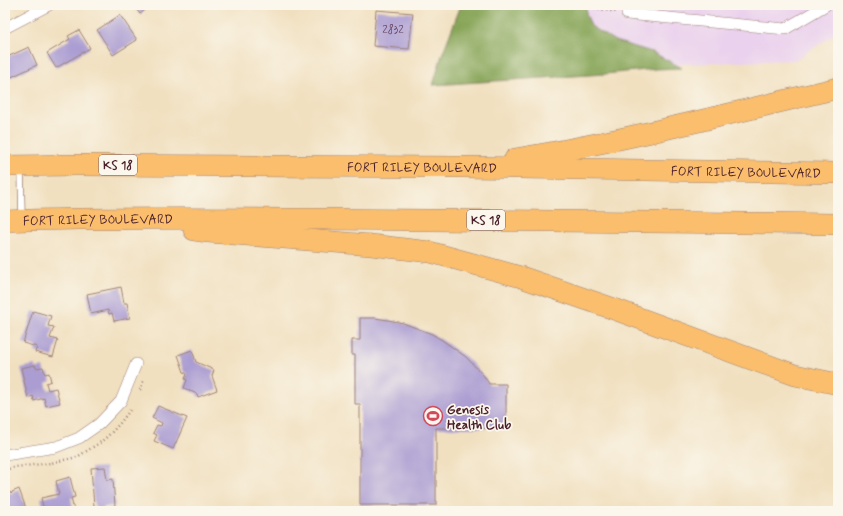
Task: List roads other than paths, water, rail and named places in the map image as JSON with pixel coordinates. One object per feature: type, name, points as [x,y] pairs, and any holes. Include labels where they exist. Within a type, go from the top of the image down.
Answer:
[{"type":"highway","points":[[463,167],[564,150],[838,88]]},
{"type":"highway","name":"FORT RILEY BOULEVARD","points":[[10,165],[463,167],[838,173]]},
{"type":"highway","points":[[134,219],[208,232],[371,245],[430,252],[521,277],[614,309],[795,375],[838,396]]},
{"type":"highway","name":"FORT RILEY BOULEVARD","points":[[13,220],[504,220],[838,224]]},
{"type":"highway","points":[[795,375],[838,384]]},
{"type":"street","points":[[5,28],[49,5]]},
{"type":"street","points":[[626,14],[785,29],[826,5]]},
{"type":"street","points":[[5,455],[56,447],[79,438],[99,424],[121,401],[136,364]]},
{"type":"lane","points":[[10,165],[13,220]]},
{"type":"place","name":"Genesis Health Club","points":[[433,416]]}]
